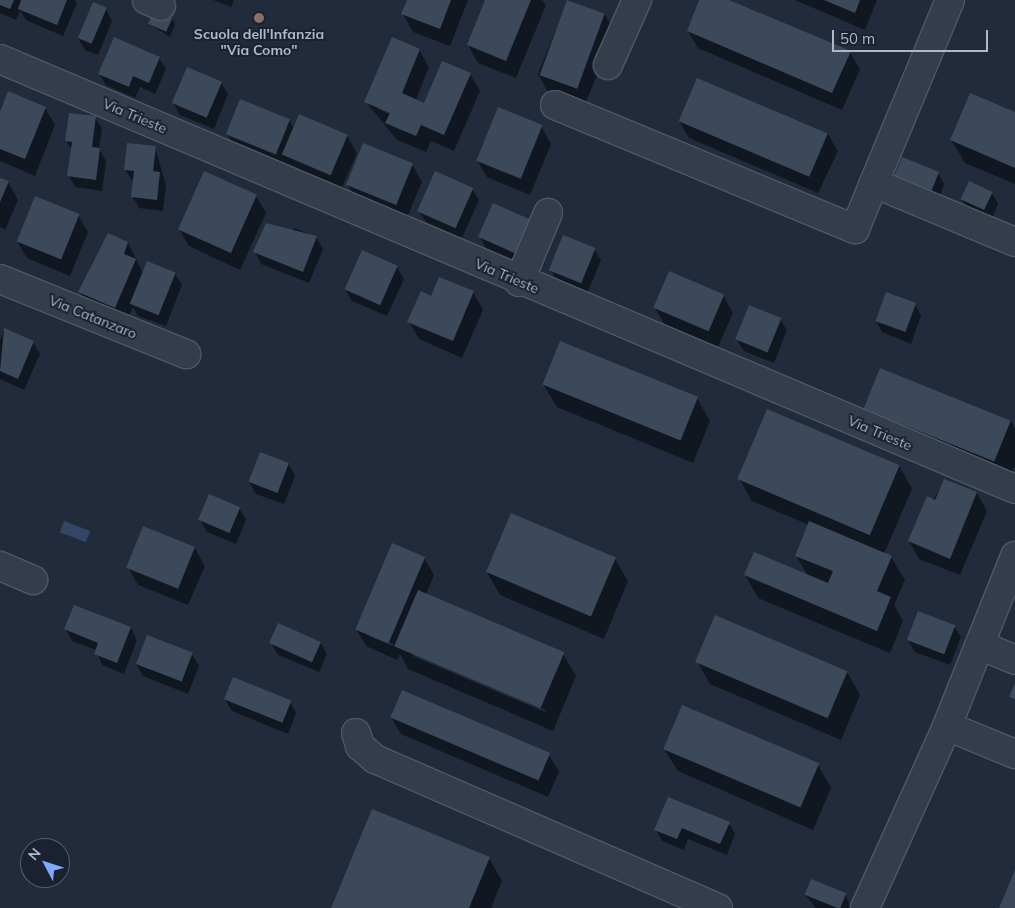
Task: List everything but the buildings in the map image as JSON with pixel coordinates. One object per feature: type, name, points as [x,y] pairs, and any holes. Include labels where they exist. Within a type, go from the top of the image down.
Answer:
[{"type":"street","points":[[608,65],[637,0]]},
{"type":"street","points":[[555,105],[855,228],[950,0]]},
{"type":"street","name":"Via Trieste","points":[[0,59],[518,282],[1015,489]]},
{"type":"street","points":[[874,183],[1015,242]]},
{"type":"street","points":[[518,282],[548,213]]},
{"type":"street","name":"Via Catanzaro","points":[[0,279],[186,354]]},
{"type":"street","points":[[865,908],[947,726],[1015,556]]},
{"type":"street","points":[[0,566],[33,580]]},
{"type":"street","points":[[980,645],[1015,660]]},
{"type":"street","points":[[947,726],[1015,754]]},
{"type":"street","points":[[356,733],[360,746],[374,760],[718,908]]},
{"type":"water","points":[[64,521],[90,531],[86,542],[60,532]]},
{"type":"place","name":"Scuola dell'Infanzia \"Via Como\"","points":[[259,18]]}]
